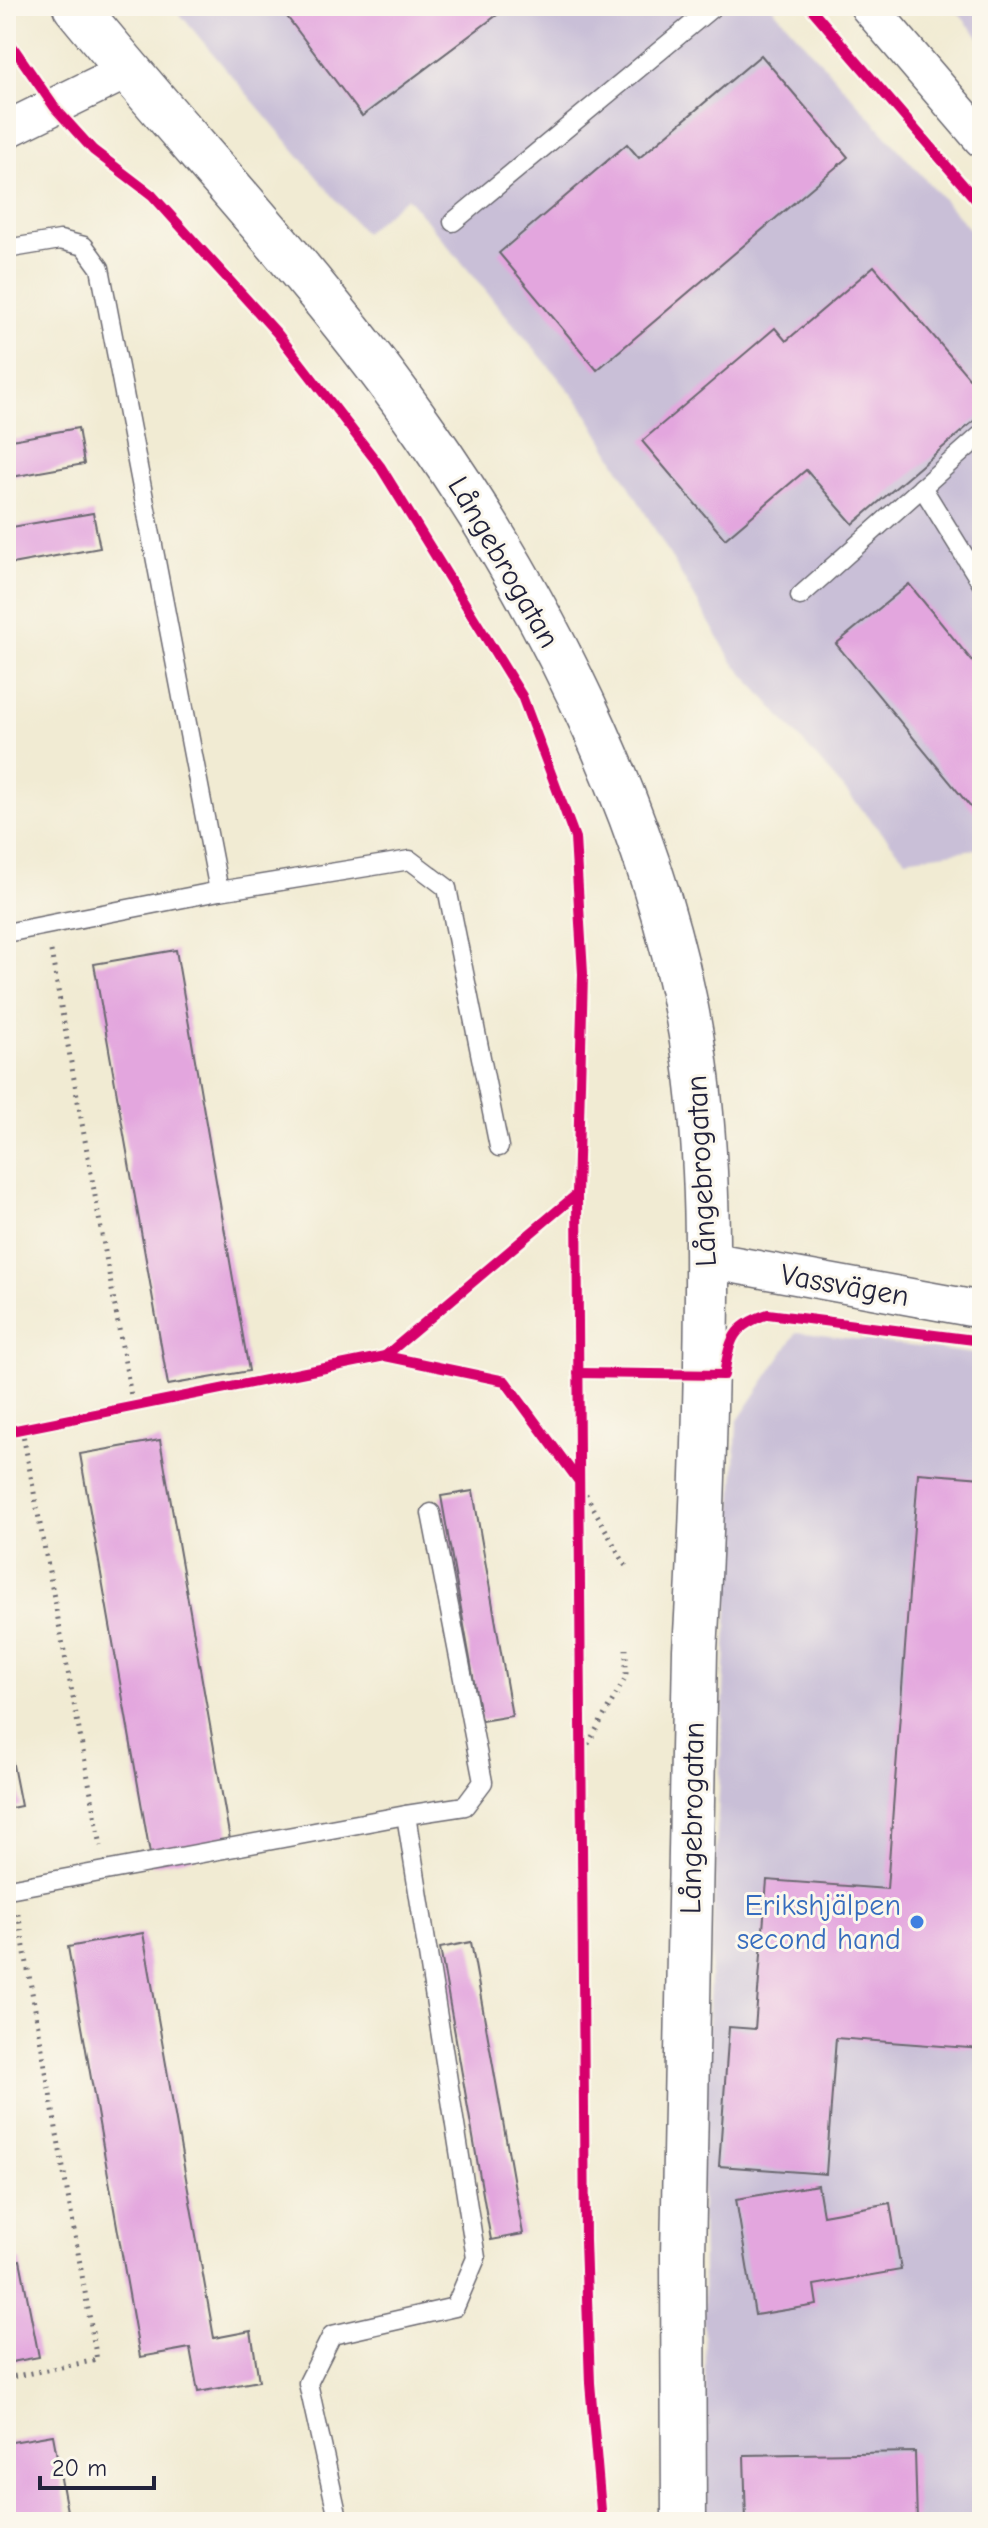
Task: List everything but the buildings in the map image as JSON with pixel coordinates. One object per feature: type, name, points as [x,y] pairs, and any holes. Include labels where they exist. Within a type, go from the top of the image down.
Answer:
[{"type":"main road","name":"Långebrogatan","points":[[75,6],[329,305],[423,429],[474,505],[564,667],[603,750],[637,837],[679,979],[695,1058],[705,1150],[708,1260],[701,1555],[695,1650],[683,2256],[684,2522]]},
{"type":"street","points":[[868,6],[982,139]]},
{"type":"street","points":[[6,130],[128,70]]},
{"type":"street","name":"Vassvägen","points":[[708,1260],[982,1310]]},
{"type":"lane","points":[[453,222],[714,6]]},
{"type":"lane","points":[[6,249],[60,240],[84,246],[100,268],[219,891]]},
{"type":"lane","points":[[800,596],[982,434]]},
{"type":"lane","points":[[922,487],[982,584]]},
{"type":"lane","points":[[6,933],[219,891],[410,860],[447,888],[499,1147]]},
{"type":"lane","points":[[14,1888],[465,1806],[483,1782],[431,1513]]},
{"type":"lane","points":[[339,2522],[308,2383],[332,2335],[455,2307],[476,2258],[406,1815]]},
{"type":"path","points":[[46,925],[133,1407]]},
{"type":"path","points":[[119,1409],[147,1404]]},
{"type":"path","points":[[6,1432],[36,1426]]},
{"type":"path","points":[[22,1429],[106,1871]]},
{"type":"path","points":[[569,1467],[628,1570]]},
{"type":"path","points":[[580,1758],[626,1677],[626,1649]]},
{"type":"path","points":[[6,2378],[97,2360],[14,1888]]},
{"type":"shaded area","points":[[173,6],[771,6],[982,243],[982,848],[905,859],[732,661],[583,407],[407,197],[364,233]]},
{"type":"shaded area","points":[[952,6],[982,6],[982,41]]},
{"type":"shaded area","points":[[797,1332],[982,1355],[982,2522],[708,2522],[701,2167],[737,1422]]},
{"type":"cycle path","points":[[809,6],[982,207]]},
{"type":"cycle path","points":[[6,37],[55,108],[93,150],[152,195],[277,333],[380,466],[522,696],[575,838],[583,974],[577,1194],[585,2241],[590,2383],[602,2522]]},
{"type":"cycle path","points":[[385,1356],[577,1194]]},
{"type":"cycle path","points":[[578,1373],[724,1375],[731,1343],[740,1329],[768,1314],[982,1341]]},
{"type":"cycle path","points":[[6,1432],[385,1356],[505,1381],[578,1480]]},
{"type":"place","name":"Erikshjälpen second hand","points":[[917,1922]]}]
